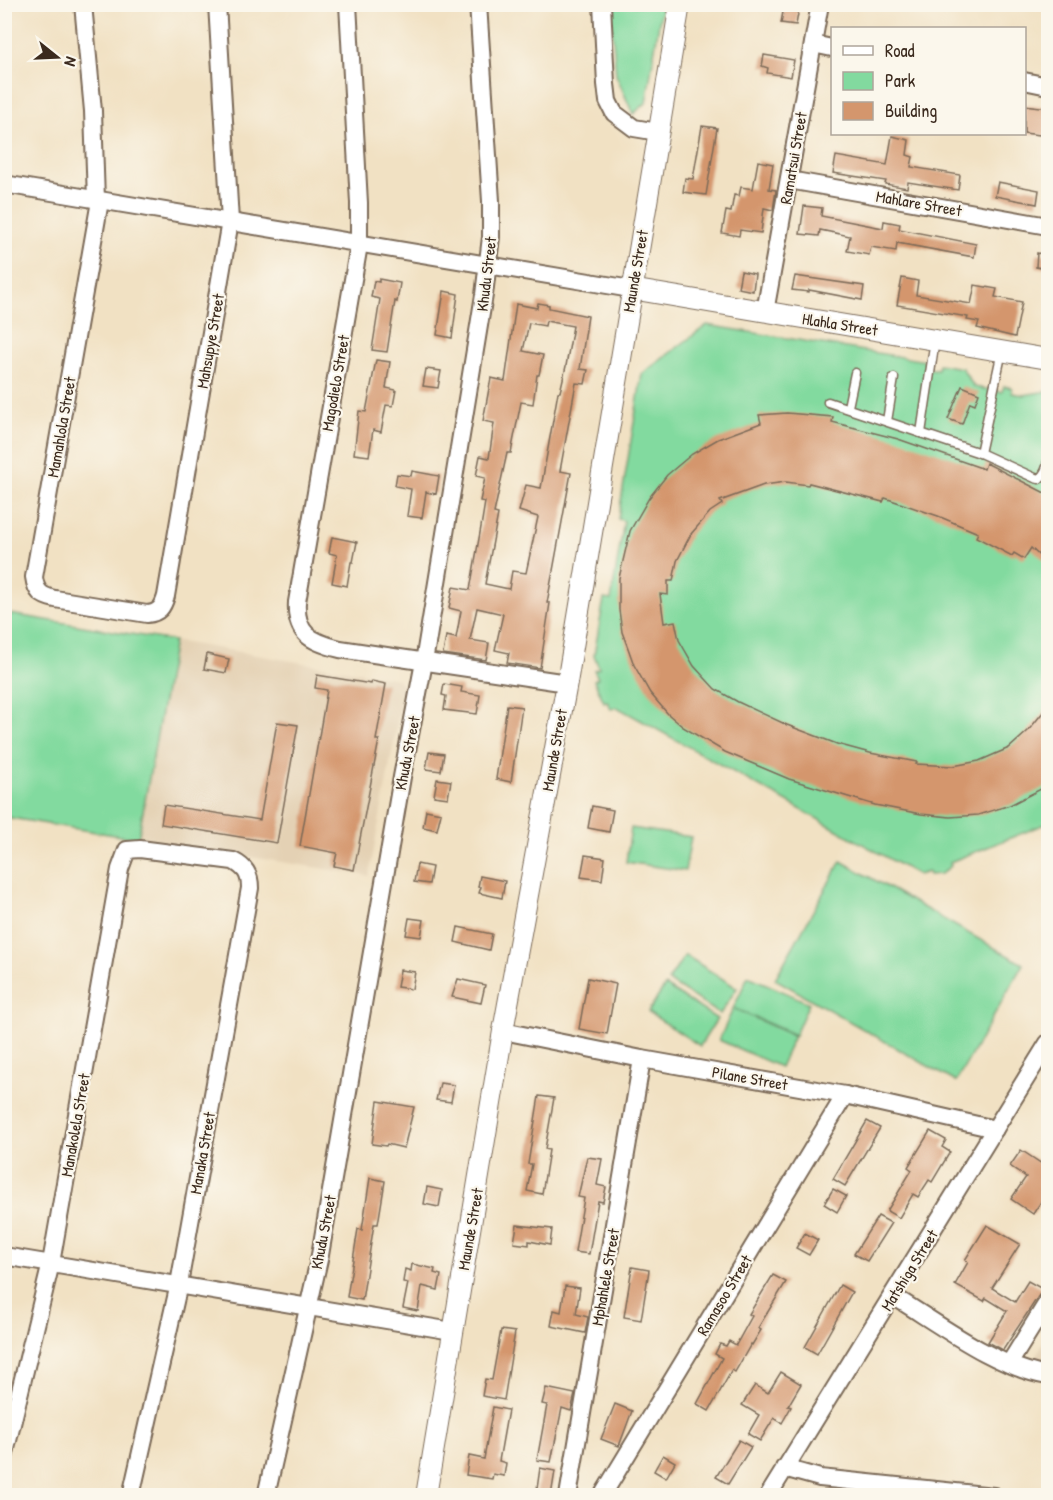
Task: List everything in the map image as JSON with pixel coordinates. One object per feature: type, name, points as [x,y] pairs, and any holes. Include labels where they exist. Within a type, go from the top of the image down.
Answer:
[{"type":"street","name":"Mamahlola Street","points":[[82,4],[93,111],[98,201],[34,578],[37,591],[42,595],[54,600],[97,606]]},
{"type":"street","name":"Mahsupye Street","points":[[97,606],[153,614],[159,610],[166,596],[230,221],[217,4]]},
{"type":"street","name":"Magodielo Street","points":[[348,4],[359,203],[358,245],[296,614],[299,625],[305,634],[325,645],[567,683]]},
{"type":"street","name":"Khudu Street","points":[[266,1496],[327,1215],[402,777],[424,662],[488,266],[491,201],[478,4]]},
{"type":"street","points":[[602,4],[608,101],[614,113],[634,128],[658,132]]},
{"type":"street","name":"Maunde Street","points":[[426,1496],[503,1031],[567,683],[680,4]]},
{"type":"street","name":"Ramatsui Street","points":[[765,312],[820,4]]},
{"type":"street","points":[[813,44],[831,48]]},
{"type":"street","points":[[1026,81],[1048,86]]},
{"type":"street","name":"Mahlare Street","points":[[789,180],[1048,226]]},
{"type":"street","points":[[4,184],[631,289]]},
{"type":"street","name":"Hlahla Street","points":[[631,289],[1048,359]]},
{"type":"street","name":"Manakolela Street","points":[[4,1457],[51,1263],[122,862],[127,850],[132,849],[187,855]]},
{"type":"street","name":"Manaka Street","points":[[131,1496],[179,1284],[250,888],[248,873],[240,865],[227,860],[187,855]]},
{"type":"street","name":"Pilane Street","points":[[503,1031],[642,1059],[845,1095],[995,1129]]},
{"type":"street","name":"Matshiga Street","points":[[768,1496],[1048,1043]]},
{"type":"street","name":"Mphahlele Street","points":[[568,1496],[642,1059]]},
{"type":"street","name":"Ramasoo Street","points":[[602,1496],[845,1095]]},
{"type":"street","points":[[4,1256],[452,1331]]},
{"type":"street","points":[[893,1296],[1009,1364],[1035,1374],[1048,1376]]},
{"type":"street","points":[[1009,1364],[1048,1301]]},
{"type":"street","points":[[784,1468],[820,1478],[994,1496]]},
{"type":"lane","points":[[921,433],[935,340]]},
{"type":"lane","points":[[980,453],[1002,351]]},
{"type":"lane","points":[[848,407],[855,373]]},
{"type":"lane","points":[[886,421],[894,378]]},
{"type":"lane","points":[[828,402],[980,453],[1039,479],[1047,471],[1048,462]]},
{"type":"shaded area","points":[[174,641],[398,679],[404,687],[369,876],[138,839]]},
{"type":"shaded area","points":[[1048,1335],[1048,1370],[1041,1369],[1036,1355]]},
{"type":"green space","points":[[610,5],[662,5],[646,103],[633,114],[616,75]]},
{"type":"green space","points":[[707,325],[926,361],[925,367],[929,369],[938,369],[939,364],[962,368],[974,387],[1002,392],[1004,386],[1012,388],[1012,393],[1024,395],[1048,391],[1048,823],[950,862],[951,866],[941,874],[929,875],[928,872],[918,875],[617,707],[611,709],[607,701],[604,702],[594,680],[598,678],[594,670],[599,668],[594,655],[604,599],[611,600],[624,521],[618,519],[642,374]]},
{"type":"green space","points":[[4,613],[174,641],[138,839],[5,817]]},
{"type":"green space","points":[[631,828],[691,837],[685,871],[626,862]]},
{"type":"green space","points":[[841,861],[1023,964],[956,1082],[775,979]]},
{"type":"green space","points":[[685,955],[737,988],[720,1014],[668,981]]},
{"type":"green space","points":[[748,976],[809,1003],[795,1035],[735,1009],[794,1036],[780,1067],[719,1040]]},
{"type":"green space","points":[[665,986],[717,1019],[700,1046],[648,1012]]},
{"type":"building","points":[[784,6],[799,8],[796,25],[781,23]]},
{"type":"building","points":[[764,55],[794,60],[791,77],[767,73],[768,68],[762,66]]},
{"type":"building","points":[[1026,105],[1048,108],[1048,136],[1026,133]]},
{"type":"building","points":[[702,126],[717,128],[706,195],[683,192],[685,178],[693,179]]},
{"type":"building","points":[[892,136],[909,140],[907,155],[913,157],[911,167],[960,175],[958,190],[908,182],[907,188],[885,184],[886,181],[833,173],[836,156],[887,165]]},
{"type":"building","points":[[758,161],[773,164],[769,189],[776,190],[773,210],[764,208],[761,233],[740,230],[739,236],[722,233],[726,211],[731,212],[734,195],[739,196],[741,187],[753,189]]},
{"type":"building","points":[[998,182],[1039,190],[1037,204],[995,196]]},
{"type":"building","points":[[804,206],[822,208],[821,216],[883,228],[884,221],[900,224],[899,229],[976,244],[974,257],[897,243],[896,251],[871,247],[869,255],[847,251],[850,236],[820,230],[819,236],[800,234]]},
{"type":"building","points":[[1037,253],[1048,255],[1048,269],[1036,267]]},
{"type":"building","points":[[741,271],[755,274],[753,291],[738,288]]},
{"type":"building","points":[[795,276],[864,286],[862,300],[809,290],[809,292],[792,290]]},
{"type":"building","points":[[902,278],[918,281],[916,295],[971,304],[975,285],[997,289],[995,297],[1022,302],[1015,337],[977,328],[979,322],[967,320],[968,317],[897,305]]},
{"type":"building","points":[[379,279],[400,283],[387,352],[372,350],[380,299],[371,297],[374,281],[379,282]]},
{"type":"building","points":[[444,291],[458,294],[452,338],[437,335]]},
{"type":"building","points":[[538,303],[549,305],[549,308],[588,316],[580,369],[588,370],[585,384],[576,383],[560,471],[571,473],[547,603],[550,603],[540,668],[507,663],[509,653],[495,650],[503,614],[477,608],[470,640],[489,643],[486,660],[443,654],[446,636],[456,638],[461,611],[449,608],[453,587],[470,590],[481,527],[485,502],[480,501],[485,478],[476,476],[480,456],[489,458],[494,423],[483,421],[491,378],[505,381],[516,304],[537,308]],"holes":[[[546,321],[573,326],[566,366],[560,392],[558,392],[541,488],[526,485],[519,511],[538,517],[526,573],[512,571],[509,589],[485,584],[498,514],[494,513],[507,453],[511,453],[521,402],[533,404],[537,375],[539,375],[543,355],[523,351],[529,323],[545,326]]]},
{"type":"building","points":[[376,360],[390,362],[386,388],[396,390],[393,406],[386,405],[381,432],[373,430],[369,456],[354,454],[359,411],[366,412]]},
{"type":"building","points":[[426,369],[441,371],[438,388],[423,386]]},
{"type":"building","points":[[962,386],[979,393],[975,404],[970,402],[962,424],[948,419]]},
{"type":"building","points":[[787,413],[833,417],[832,422],[898,439],[984,469],[986,463],[1043,492],[1048,495],[1048,564],[1031,548],[1024,559],[1014,553],[1012,556],[976,537],[978,533],[938,516],[885,498],[883,502],[809,483],[808,485],[786,482],[764,485],[720,501],[722,504],[710,512],[691,534],[677,561],[673,581],[668,581],[668,595],[660,594],[664,623],[675,621],[679,640],[694,666],[715,689],[738,702],[787,725],[837,744],[917,762],[916,764],[953,766],[979,761],[1009,748],[1028,731],[1048,706],[1048,784],[1045,787],[1010,805],[978,815],[950,817],[875,805],[789,779],[725,752],[683,727],[650,693],[634,665],[622,632],[619,610],[619,578],[630,531],[649,498],[667,475],[692,454],[718,439],[761,423],[759,415]]},
{"type":"building","points":[[412,471],[439,476],[436,494],[426,492],[422,518],[407,516],[411,489],[395,486],[397,474],[411,476]]},
{"type":"building","points":[[332,537],[357,542],[347,586],[332,583],[337,555],[329,553]]},
{"type":"building","points":[[207,654],[229,659],[226,673],[204,669]]},
{"type":"building","points":[[317,675],[371,684],[372,681],[386,684],[376,740],[379,740],[354,870],[334,866],[337,853],[300,846],[327,690],[315,688]]},
{"type":"building","points":[[444,684],[462,687],[461,692],[480,695],[477,714],[444,710],[446,696],[442,695]]},
{"type":"building","points":[[507,705],[522,707],[511,782],[496,779]]},
{"type":"building","points":[[277,722],[298,725],[277,843],[161,824],[164,805],[260,820]]},
{"type":"building","points":[[429,752],[444,754],[441,771],[426,769]]},
{"type":"building","points":[[437,779],[451,781],[448,798],[434,796]]},
{"type":"building","points":[[592,806],[613,810],[609,832],[588,828]]},
{"type":"building","points":[[426,810],[441,813],[437,830],[423,827]]},
{"type":"building","points":[[585,855],[605,858],[602,880],[581,877]]},
{"type":"building","points":[[417,864],[432,867],[429,884],[414,882]]},
{"type":"building","points":[[480,876],[505,881],[502,898],[479,893]]},
{"type":"building","points":[[409,918],[424,920],[421,937],[406,935]]},
{"type":"building","points":[[458,927],[492,934],[489,950],[455,942]]},
{"type":"building","points":[[400,970],[415,972],[412,989],[397,987]]},
{"type":"building","points":[[588,978],[616,984],[607,1034],[579,1029]]},
{"type":"building","points":[[458,979],[485,985],[481,1003],[452,997]]},
{"type":"building","points":[[440,1083],[454,1085],[451,1102],[436,1100]]},
{"type":"building","points":[[539,1096],[554,1098],[545,1149],[549,1150],[542,1194],[527,1191],[532,1164],[528,1164]]},
{"type":"building","points":[[378,1101],[414,1107],[404,1148],[387,1144],[386,1146],[372,1144]]},
{"type":"building","points":[[867,1121],[880,1128],[845,1186],[833,1179]]},
{"type":"building","points":[[930,1131],[946,1140],[942,1147],[950,1152],[932,1182],[929,1180],[918,1197],[913,1194],[899,1218],[887,1211],[912,1170],[908,1167]]},
{"type":"building","points":[[1021,1150],[1048,1168],[1048,1191],[1033,1214],[1011,1199],[1026,1177],[1010,1166]]},
{"type":"building","points":[[587,1157],[602,1159],[597,1185],[606,1187],[603,1202],[598,1201],[589,1254],[575,1252],[584,1198],[578,1197]]},
{"type":"building","points":[[370,1178],[385,1181],[378,1224],[374,1224],[362,1300],[347,1297],[358,1229],[362,1230]]},
{"type":"building","points":[[427,1187],[442,1190],[439,1207],[424,1204]]},
{"type":"building","points":[[833,1189],[846,1196],[837,1212],[824,1204]]},
{"type":"building","points":[[878,1216],[891,1223],[867,1261],[854,1254]]},
{"type":"building","points":[[517,1225],[552,1229],[550,1245],[529,1241],[529,1245],[514,1243]]},
{"type":"building","points":[[987,1225],[1020,1244],[992,1288],[1015,1302],[1028,1281],[1046,1291],[1039,1295],[1003,1350],[988,1342],[1007,1311],[986,1298],[984,1301],[955,1285],[968,1262],[965,1260]]},
{"type":"building","points":[[805,1233],[818,1240],[809,1255],[796,1248]]},
{"type":"building","points":[[412,1264],[435,1269],[434,1273],[441,1275],[438,1290],[422,1286],[418,1311],[403,1308],[408,1283],[403,1282],[405,1269],[411,1271]]},
{"type":"building","points":[[632,1267],[649,1270],[641,1320],[624,1317]]},
{"type":"building","points":[[773,1275],[786,1282],[758,1328],[761,1330],[735,1372],[732,1370],[709,1411],[697,1404],[722,1358],[715,1354],[720,1344],[726,1346],[729,1341],[736,1345],[752,1316],[749,1314]]},
{"type":"building","points":[[840,1285],[852,1292],[817,1354],[805,1347]]},
{"type":"building","points":[[565,1286],[580,1288],[576,1314],[588,1317],[585,1333],[551,1326],[554,1310],[561,1312]]},
{"type":"building","points":[[501,1330],[515,1332],[504,1400],[482,1396],[485,1379],[492,1380]]},
{"type":"building","points":[[781,1372],[801,1384],[788,1406],[791,1407],[782,1423],[774,1418],[760,1441],[748,1434],[759,1415],[742,1405],[755,1385],[768,1393]]},
{"type":"building","points":[[546,1388],[575,1394],[571,1411],[562,1408],[551,1462],[537,1460],[547,1405],[542,1404]]},
{"type":"building","points":[[615,1404],[632,1411],[619,1446],[601,1439]]},
{"type":"building","points":[[493,1407],[508,1410],[499,1461],[506,1463],[504,1476],[493,1474],[492,1479],[466,1475],[469,1456],[484,1459]]},
{"type":"building","points":[[739,1440],[751,1447],[728,1484],[716,1477]]},
{"type":"building","points":[[663,1455],[675,1462],[666,1478],[654,1471]]},
{"type":"building","points":[[540,1468],[555,1471],[551,1496],[536,1496]]}]
